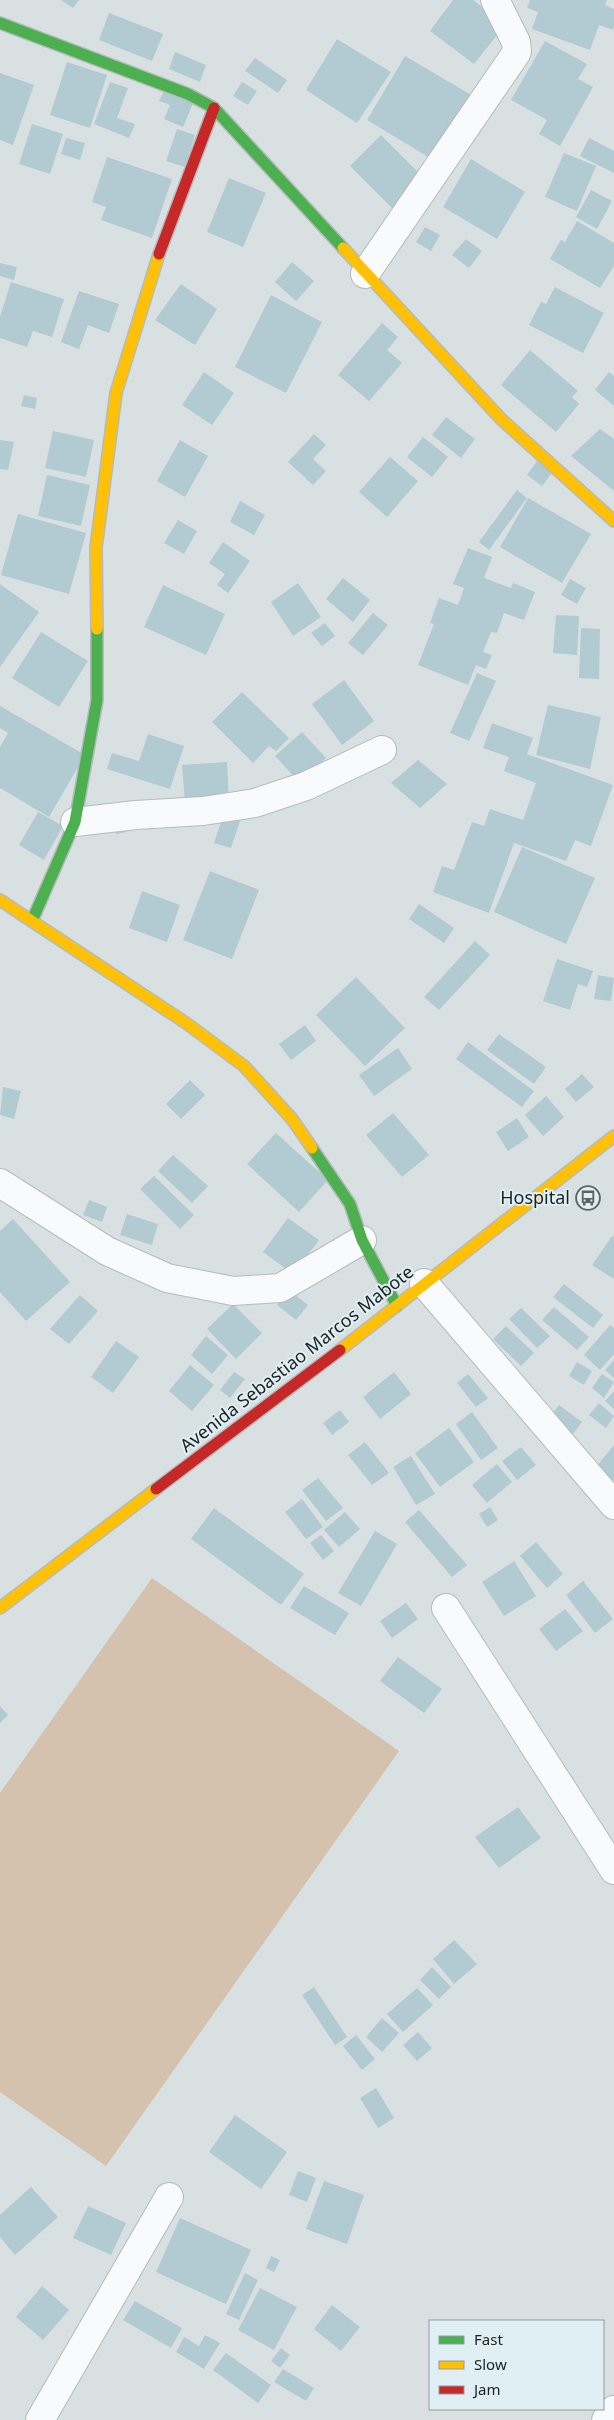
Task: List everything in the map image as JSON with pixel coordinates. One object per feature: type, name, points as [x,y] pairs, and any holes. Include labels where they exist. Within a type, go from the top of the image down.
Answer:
[{"type":"street","points":[[365,274],[518,52],[516,42],[495,0]]},
{"type":"street","points":[[0,23],[188,94],[214,108],[365,274],[501,419],[614,521]]},
{"type":"street","points":[[32,921],[75,822],[97,700],[96,548],[116,393],[165,236],[214,108]]},
{"type":"street","points":[[75,822],[136,815],[203,812],[255,804],[306,786],[382,750]]},
{"type":"street","points":[[0,900],[186,1023],[244,1066],[292,1119],[350,1204],[362,1240],[396,1306]]},
{"type":"street","name":"Avenida Sebastiao Marcos Mabote","points":[[0,1608],[396,1306],[614,1136]]},
{"type":"street","points":[[0,1183],[107,1251],[167,1278],[233,1291],[280,1288],[362,1240]]},
{"type":"street","points":[[424,1283],[614,1505]]},
{"type":"street","points":[[446,1608],[613,1867]]},
{"type":"street","points":[[40,2420],[169,2197]]},
{"type":"street","points":[[606,2420],[614,2410]]},
{"type":"shaded area","points":[[152,1578],[399,1751],[106,2166],[0,2092],[0,1793]]},
{"type":"building","points":[[61,0],[79,0],[73,8]]},
{"type":"building","points":[[453,0],[473,0],[505,25],[474,64],[430,31]]},
{"type":"building","points":[[530,0],[607,0],[605,5],[614,9],[613,30],[599,25],[590,50],[532,29],[538,12],[527,8]]},
{"type":"building","points":[[109,13],[163,34],[152,61],[99,40]]},
{"type":"building","points":[[337,39],[391,72],[357,123],[306,90]]},
{"type":"building","points":[[545,41],[587,64],[578,79],[593,87],[560,146],[539,134],[547,120],[511,100]]},
{"type":"building","points":[[175,52],[206,65],[200,82],[169,69]]},
{"type":"building","points":[[405,56],[473,96],[435,161],[367,120]]},
{"type":"building","points":[[255,58],[287,80],[278,93],[245,71]]},
{"type":"building","points":[[67,62],[107,75],[90,128],[50,115]]},
{"type":"building","points":[[0,73],[34,85],[13,145],[0,140]]},
{"type":"building","points":[[110,82],[128,88],[117,118],[135,124],[129,138],[94,124]]},
{"type":"building","points":[[242,82],[257,91],[248,105],[233,96]]},
{"type":"building","points":[[165,89],[194,101],[183,127],[164,119],[170,105],[159,101]]},
{"type":"building","points":[[32,124],[63,134],[50,174],[19,164]]},
{"type":"building","points":[[177,129],[195,135],[185,167],[166,161]]},
{"type":"building","points":[[381,135],[427,181],[396,212],[350,166]]},
{"type":"building","points":[[66,138],[85,143],[80,160],[61,154]]},
{"type":"building","points":[[589,138],[614,151],[614,173],[580,156]]},
{"type":"building","points":[[564,153],[596,166],[577,211],[545,197]]},
{"type":"building","points":[[107,157],[172,179],[152,238],[101,220],[106,207],[92,202]]},
{"type":"building","points":[[471,159],[525,192],[497,239],[443,207]]},
{"type":"building","points":[[229,178],[266,193],[243,247],[207,232]]},
{"type":"building","points":[[591,190],[612,201],[597,229],[576,217]]},
{"type":"building","points":[[577,221],[614,243],[614,266],[600,288],[550,259],[561,240],[565,242]]},
{"type":"building","points":[[425,227],[440,235],[431,251],[416,242]]},
{"type":"building","points":[[466,239],[482,251],[469,268],[452,255]]},
{"type":"building","points":[[292,262],[314,281],[296,301],[275,282]]},
{"type":"building","points":[[0,263],[17,267],[14,280],[0,276]]},
{"type":"building","points":[[11,282],[64,299],[52,337],[33,331],[27,347],[0,338],[0,317]]},
{"type":"building","points":[[181,284],[217,309],[195,345],[155,320]]},
{"type":"building","points":[[555,287],[604,313],[583,353],[529,325],[541,302],[546,304]]},
{"type":"building","points":[[79,291],[119,304],[109,333],[88,325],[79,349],[61,342]]},
{"type":"building","points":[[271,295],[322,322],[286,393],[235,367]]},
{"type":"building","points":[[382,323],[398,337],[387,350],[402,363],[369,401],[338,375]]},
{"type":"building","points":[[530,350],[578,391],[572,397],[579,404],[556,432],[501,385]]},
{"type":"building","points":[[204,372],[234,393],[212,425],[182,405]]},
{"type":"building","points":[[609,372],[614,376],[614,406],[595,390]]},
{"type":"building","points":[[24,395],[37,398],[35,409],[21,406]]},
{"type":"building","points":[[446,417],[475,439],[461,458],[432,435]]},
{"type":"building","points":[[600,429],[614,439],[614,491],[571,456]]},
{"type":"building","points":[[53,431],[94,440],[86,477],[45,468]]},
{"type":"building","points":[[314,434],[326,445],[313,459],[326,471],[313,485],[288,462]]},
{"type":"building","points":[[423,437],[448,457],[432,477],[407,457]]},
{"type":"building","points":[[0,440],[14,442],[8,470],[0,469]]},
{"type":"building","points":[[180,440],[208,456],[185,497],[157,481]]},
{"type":"building","points":[[390,457],[418,481],[387,517],[359,492]]},
{"type":"building","points":[[537,461],[552,473],[542,486],[527,475]]},
{"type":"building","points":[[47,475],[90,485],[81,526],[38,516]]},
{"type":"building","points":[[517,490],[527,498],[489,550],[479,542]]},
{"type":"building","points":[[528,498],[591,534],[562,583],[500,547]]},
{"type":"building","points":[[240,501],[265,515],[254,535],[230,522]]},
{"type":"building","points":[[18,514],[86,533],[69,594],[1,575]]},
{"type":"building","points":[[178,520],[197,531],[184,554],[164,543]]},
{"type":"building","points":[[223,542],[250,561],[228,593],[217,585],[225,574],[209,563]]},
{"type":"building","points":[[468,548],[492,557],[484,578],[511,588],[513,583],[535,592],[524,620],[504,613],[497,633],[491,632],[483,652],[492,655],[486,669],[476,665],[468,685],[418,665],[434,624],[430,623],[439,598],[458,605],[464,588],[453,584]]},
{"type":"building","points":[[343,578],[370,600],[353,622],[326,599]]},
{"type":"building","points":[[570,579],[586,588],[577,604],[561,595]]},
{"type":"building","points":[[298,583],[321,617],[293,636],[271,602]]},
{"type":"building","points":[[0,584],[39,612],[0,667]]},
{"type":"building","points":[[163,585],[225,614],[206,655],[144,627]]},
{"type":"building","points":[[373,613],[388,625],[363,655],[348,643]]},
{"type":"building","points":[[556,615],[579,616],[577,655],[553,653]]},
{"type":"building","points":[[325,623],[335,636],[322,646],[311,633]]},
{"type":"building","points":[[581,628],[600,629],[599,679],[579,678]]},
{"type":"building","points":[[41,632],[88,661],[59,707],[12,678]]},
{"type":"building","points":[[477,673],[496,681],[469,741],[450,733]]},
{"type":"building","points":[[344,680],[374,721],[342,745],[312,704]]},
{"type":"building","points":[[242,692],[289,738],[276,751],[269,746],[253,763],[212,722]]},
{"type":"building","points":[[548,705],[601,717],[590,769],[536,755]]},
{"type":"building","points":[[0,706],[85,755],[49,817],[0,788],[0,747],[8,733],[0,728]]},
{"type":"building","points":[[492,723],[533,738],[527,754],[613,785],[591,846],[575,840],[566,861],[514,843],[489,913],[433,892],[442,866],[454,870],[472,822],[484,826],[490,809],[523,820],[536,783],[504,771],[509,757],[483,748]]},
{"type":"building","points":[[302,732],[326,758],[299,782],[275,756]]},
{"type":"building","points":[[148,734],[184,746],[170,789],[107,769],[112,753],[139,761]]},
{"type":"building","points":[[418,760],[447,784],[420,808],[391,783]]},
{"type":"building","points":[[227,762],[229,802],[185,804],[182,765]]},
{"type":"building","points":[[38,812],[63,826],[44,860],[19,845]]},
{"type":"building","points":[[224,812],[241,818],[231,848],[214,843]]},
{"type":"building","points":[[125,822],[127,832],[116,834],[114,824]]},
{"type":"building","points":[[522,847],[595,878],[566,944],[494,912]]},
{"type":"building","points":[[210,871],[259,890],[232,959],[183,940]]},
{"type":"building","points":[[142,891],[180,905],[167,942],[129,928]]},
{"type":"building","points":[[419,904],[454,928],[444,943],[409,919]]},
{"type":"building","points":[[475,941],[490,955],[439,1010],[424,997]]},
{"type":"building","points":[[557,959],[593,971],[587,987],[578,984],[570,1010],[543,1001]]},
{"type":"building","points":[[598,975],[614,978],[611,1001],[594,999]]},
{"type":"building","points":[[356,977],[405,1028],[365,1066],[316,1015]]},
{"type":"building","points":[[305,1025],[316,1041],[291,1060],[279,1044]]},
{"type":"building","points":[[499,1034],[546,1067],[534,1084],[487,1050]]},
{"type":"building","points":[[468,1042],[534,1091],[522,1107],[456,1059]]},
{"type":"building","points":[[398,1048],[412,1069],[374,1096],[359,1075]]},
{"type":"building","points":[[582,1074],[594,1087],[576,1102],[565,1089]]},
{"type":"building","points":[[190,1080],[205,1095],[181,1119],[166,1104]]},
{"type":"building","points":[[3,1087],[21,1091],[14,1119],[0,1115]]},
{"type":"building","points":[[546,1096],[564,1117],[543,1136],[525,1115]]},
{"type":"building","points":[[393,1113],[429,1155],[402,1177],[366,1135]]},
{"type":"building","points":[[517,1118],[529,1137],[508,1151],[496,1132]]},
{"type":"building","points":[[276,1133],[328,1180],[299,1212],[247,1164]]},
{"type":"building","points":[[173,1155],[208,1186],[192,1203],[158,1171]]},
{"type":"building","points":[[154,1176],[194,1215],[180,1229],[140,1189]]},
{"type":"building","points":[[89,1200],[107,1207],[102,1222],[83,1215]]},
{"type":"building","points":[[127,1214],[158,1224],[152,1245],[120,1235]]},
{"type":"building","points":[[288,1218],[319,1240],[293,1274],[263,1252]]},
{"type":"building","points":[[13,1219],[70,1282],[26,1321],[0,1292],[0,1231]]},
{"type":"building","points":[[612,1236],[614,1237],[614,1279],[592,1265]]},
{"type":"building","points":[[564,1284],[603,1315],[593,1328],[553,1297]]},
{"type":"building","points":[[289,1290],[308,1305],[296,1320],[277,1305]]},
{"type":"building","points":[[80,1295],[98,1311],[69,1344],[50,1329]]},
{"type":"building","points":[[233,1304],[262,1333],[236,1359],[207,1329]]},
{"type":"building","points":[[554,1307],[589,1337],[577,1350],[542,1320]]},
{"type":"building","points":[[521,1308],[550,1336],[537,1348],[509,1319]]},
{"type":"building","points":[[610,1325],[614,1328],[614,1354],[600,1370],[584,1355]]},
{"type":"building","points":[[506,1326],[534,1353],[521,1366],[493,1339]]},
{"type":"building","points":[[206,1336],[228,1355],[212,1374],[191,1355]]},
{"type":"building","points":[[116,1341],[139,1357],[113,1393],[91,1377]]},
{"type":"building","points":[[614,1360],[614,1378],[605,1370]]},
{"type":"building","points":[[577,1362],[592,1371],[584,1385],[569,1376]]},
{"type":"building","points":[[190,1365],[214,1385],[192,1411],[169,1391]]},
{"type":"building","points":[[234,1372],[245,1379],[230,1398],[220,1390]]},
{"type":"building","points":[[394,1372],[411,1394],[380,1419],[363,1397]]},
{"type":"building","points":[[468,1374],[488,1398],[476,1407],[457,1383]]},
{"type":"building","points":[[602,1374],[614,1382],[604,1398],[592,1388]]},
{"type":"building","points":[[614,1391],[614,1409],[605,1401]]},
{"type":"building","points":[[599,1403],[614,1416],[606,1428],[589,1415]]},
{"type":"building","points":[[559,1405],[582,1422],[573,1434],[550,1417]]},
{"type":"building","points":[[340,1410],[349,1422],[332,1435],[323,1423]]},
{"type":"building","points":[[472,1412],[498,1448],[481,1460],[456,1424]]},
{"type":"building","points":[[449,1428],[474,1462],[440,1487],[415,1453]]},
{"type":"building","points":[[365,1442],[389,1473],[372,1485],[348,1455]]},
{"type":"building","points":[[614,1445],[614,1479],[612,1481],[595,1468]]},
{"type":"building","points":[[521,1447],[536,1465],[517,1480],[502,1461]]},
{"type":"building","points":[[411,1456],[435,1494],[416,1505],[393,1467]]},
{"type":"building","points":[[497,1464],[512,1482],[487,1503],[472,1485]]},
{"type":"building","points":[[318,1478],[343,1508],[326,1521],[302,1490]]},
{"type":"building","points":[[302,1499],[323,1527],[306,1539],[285,1512]]},
{"type":"building","points":[[490,1507],[498,1520],[487,1527],[479,1514]]},
{"type":"building","points":[[214,1508],[304,1574],[281,1605],[191,1539]]},
{"type":"building","points":[[419,1510],[467,1565],[452,1577],[405,1522]]},
{"type":"building","points":[[345,1512],[360,1529],[339,1547],[324,1530]]},
{"type":"building","points":[[375,1531],[397,1544],[361,1606],[338,1593]]},
{"type":"building","points":[[321,1535],[334,1551],[323,1560],[310,1543]]},
{"type":"building","points":[[536,1542],[563,1574],[547,1588],[520,1556]]},
{"type":"building","points":[[514,1561],[536,1596],[504,1616],[482,1582]]},
{"type":"building","points":[[583,1581],[613,1619],[595,1633],[566,1595]]},
{"type":"building","points":[[304,1586],[349,1613],[335,1635],[290,1608]]},
{"type":"building","points":[[406,1603],[418,1619],[392,1638],[380,1621]]},
{"type":"building","points":[[565,1609],[583,1631],[556,1651],[539,1629]]},
{"type":"building","points":[[398,1657],[442,1689],[424,1713],[380,1681]]},
{"type":"building","points":[[0,1706],[8,1715],[0,1723]]},
{"type":"building","points":[[518,1807],[541,1838],[499,1868],[475,1837]]},
{"type":"building","points":[[454,1940],[477,1964],[454,1984],[433,1959]]},
{"type":"building","points":[[432,1967],[451,1987],[439,1999],[420,1980]]},
{"type":"building","points":[[314,1987],[347,2037],[335,2045],[302,1995]]},
{"type":"building","points":[[417,1988],[433,2005],[403,2032],[387,2014]]},
{"type":"building","points":[[382,2018],[399,2033],[382,2052],[366,2037]]},
{"type":"building","points":[[418,2032],[432,2048],[417,2061],[403,2045]]},
{"type":"building","points":[[356,2035],[375,2059],[362,2070],[343,2046]]},
{"type":"building","points":[[376,2088],[394,2118],[378,2128],[360,2098]]},
{"type":"building","points":[[235,2115],[287,2152],[261,2189],[209,2152]]},
{"type":"building","points":[[298,2171],[316,2178],[307,2202],[289,2195]]},
{"type":"building","points":[[324,2181],[364,2195],[347,2244],[306,2229]]},
{"type":"building","points":[[31,2187],[58,2217],[15,2255],[0,2237],[0,2215]]},
{"type":"building","points":[[88,2206],[126,2223],[111,2255],[73,2238]]},
{"type":"building","points":[[180,2218],[251,2250],[226,2304],[156,2272]]},
{"type":"building","points":[[271,2256],[280,2260],[274,2272],[266,2268]]},
{"type":"building","points":[[245,2273],[258,2280],[239,2320],[226,2314]]},
{"type":"building","points":[[42,2286],[69,2310],[43,2340],[16,2317]]},
{"type":"building","points":[[260,2288],[297,2307],[274,2350],[238,2330]]},
{"type":"building","points":[[135,2301],[182,2328],[171,2348],[123,2320]]},
{"type":"building","points":[[332,2305],[360,2327],[341,2351],[314,2329]]},
{"type":"building","points":[[205,2335],[220,2343],[204,2369],[176,2352],[184,2337],[199,2346]]},
{"type":"building","points":[[281,2348],[290,2355],[280,2368],[271,2361]]},
{"type":"building","points":[[226,2353],[271,2385],[258,2403],[213,2370]]},
{"type":"building","points":[[283,2369],[314,2388],[306,2401],[274,2382]]},
{"type":"traffic: fast","points":[[0,23],[188,94],[214,108],[343,248]]},
{"type":"traffic: fast","points":[[32,921],[75,822],[97,700],[97,629]]},
{"type":"traffic: fast","points":[[312,1148],[350,1204],[362,1240],[397,1306]]},
{"type":"traffic: slow","points":[[343,248],[501,419],[614,521]]},
{"type":"traffic: slow","points":[[97,629],[96,548],[116,393],[159,254]]},
{"type":"traffic: slow","points":[[0,900],[186,1023],[244,1066],[292,1119],[312,1148]]},
{"type":"traffic: slow","points":[[340,1350],[614,1136]]},
{"type":"traffic: slow","points":[[0,1608],[156,1489]]},
{"type":"traffic: jam","points":[[159,254],[214,108]]},
{"type":"traffic: jam","points":[[156,1489],[340,1350]]},
{"type":"place","name":"Hospital","points":[[588,1198]]}]
